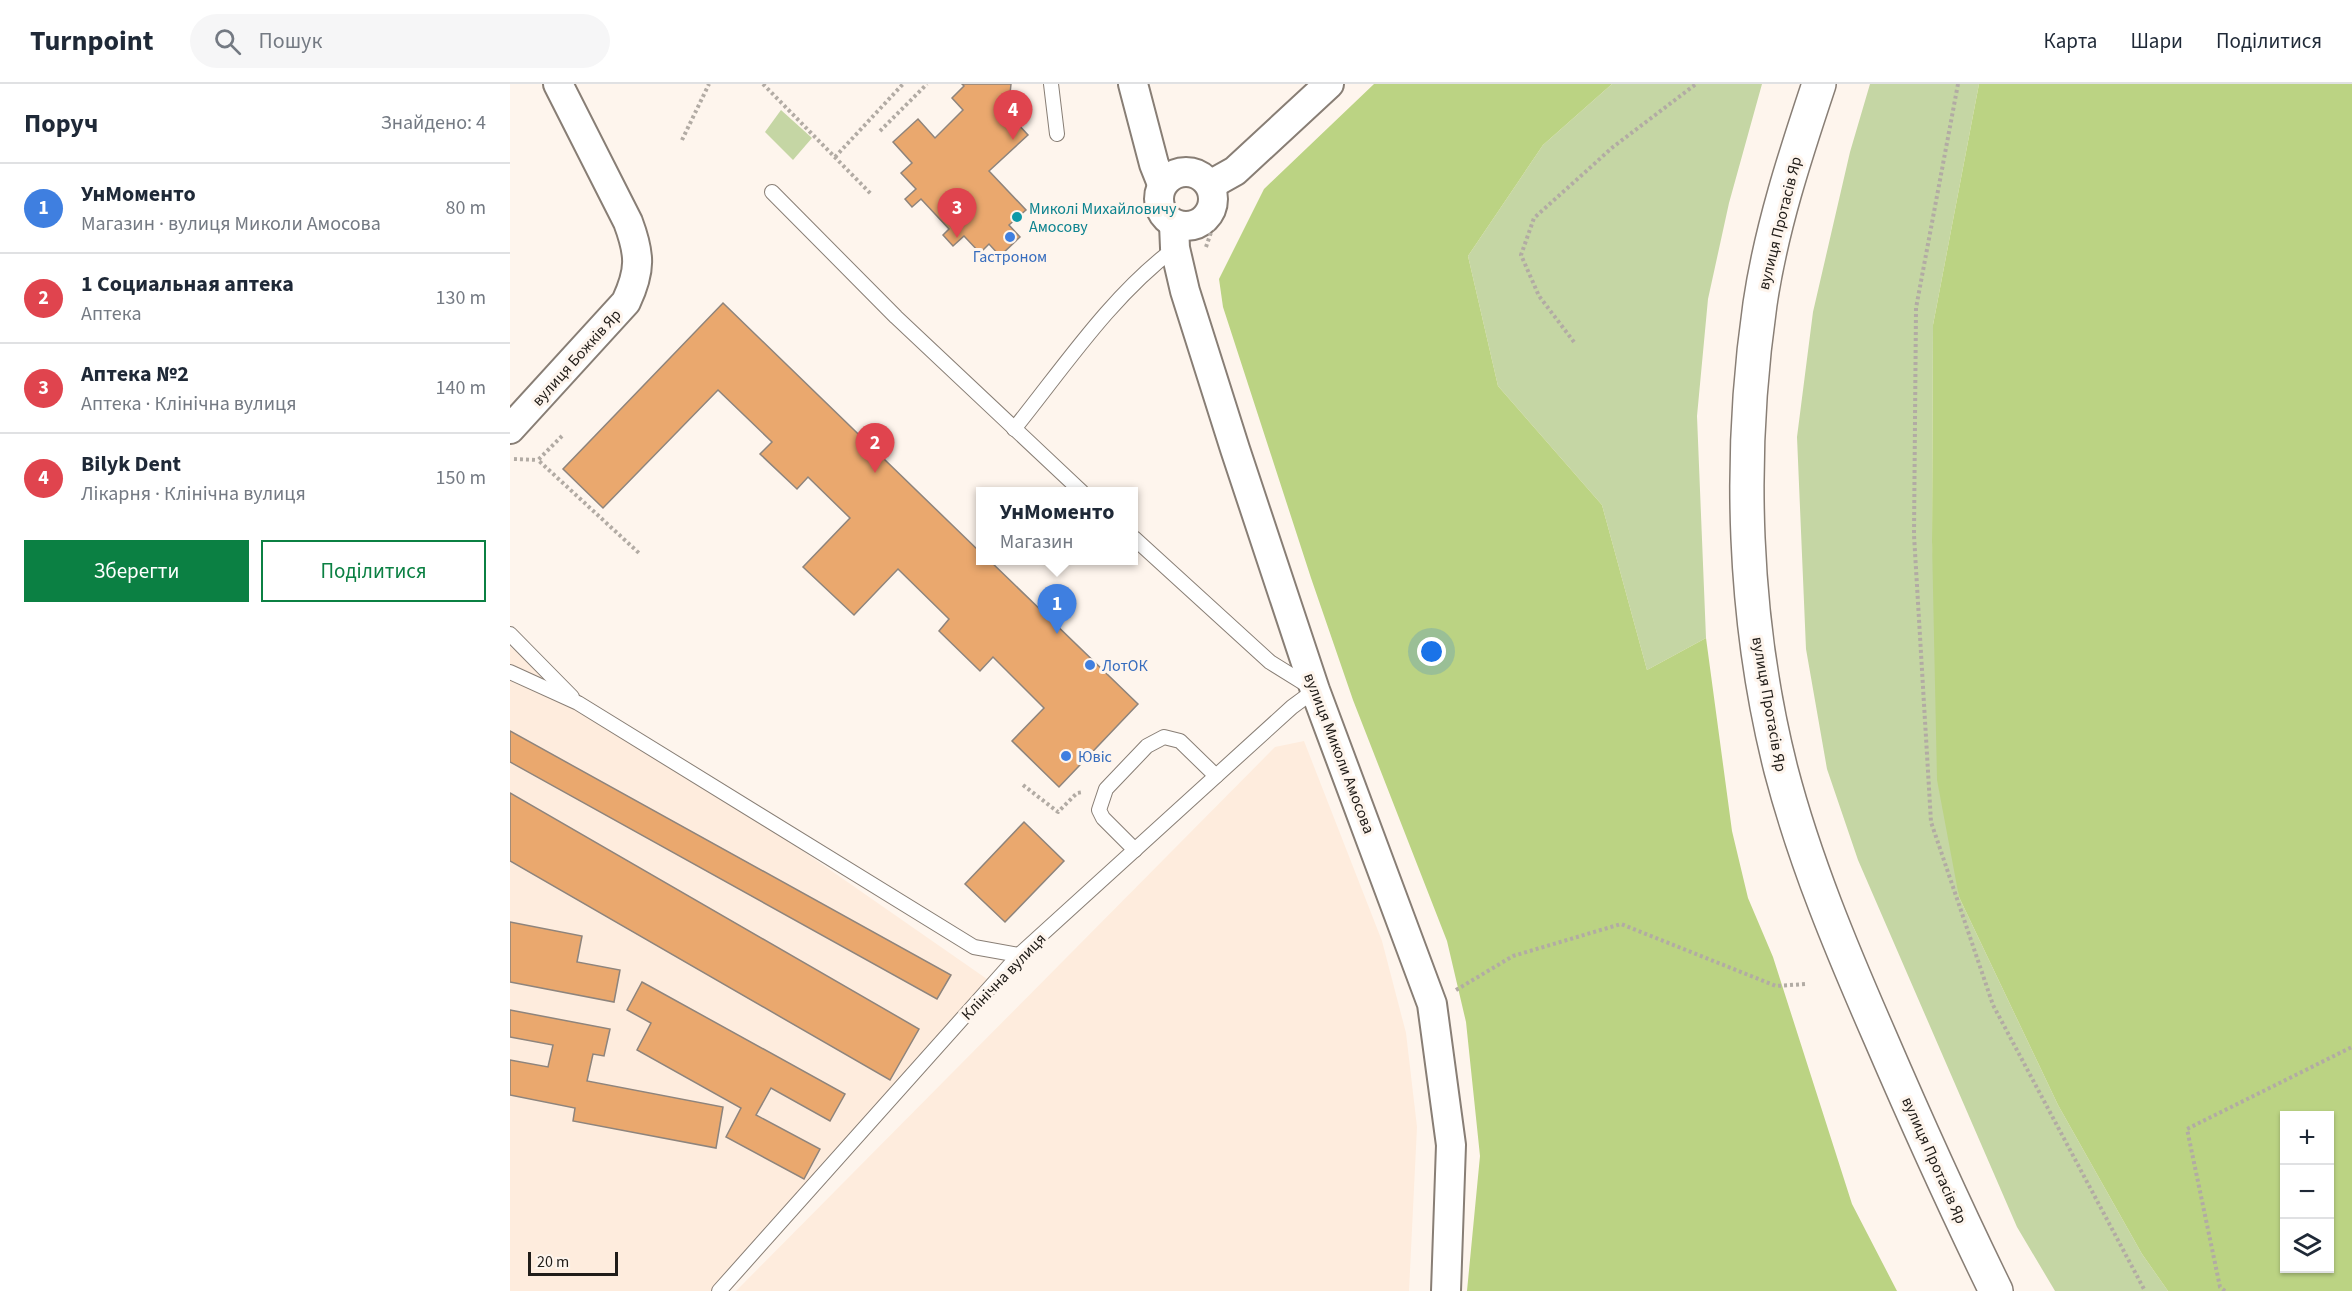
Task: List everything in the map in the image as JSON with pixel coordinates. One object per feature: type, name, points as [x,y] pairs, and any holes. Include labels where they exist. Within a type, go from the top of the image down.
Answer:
[{"type":"main road","name":"вулиця Протасів Яр","points":[[1819,84],[1791,168],[1776,231],[1760,302],[1753,366],[1747,490],[1754,608],[1763,682],[1781,768],[1803,845],[1842,948],[1952,1200],[1996,1291]]},
{"type":"street","name":"вулиця Божків Яр","points":[[510,429],[626,302],[639,264],[636,243],[628,222],[558,84]]},
{"type":"street","points":[[1133,84],[1154,164],[1162,184],[1158,202],[1174,236],[1205,218],[1213,203],[1209,185],[1196,173],[1186,171],[1177,173],[1162,184]]},
{"type":"street","points":[[1209,185],[1235,171],[1329,84]]},
{"type":"street","name":"вулиця Миколи Амосова","points":[[1174,236],[1185,291],[1315,690],[1432,1004],[1451,1145],[1446,1291]]},
{"type":"lane","points":[[1050,84],[1057,134]]},
{"type":"lane","points":[[772,192],[896,317],[1077,487]]},
{"type":"lane","points":[[1014,429],[1098,324],[1151,267],[1174,236]]},
{"type":"lane","points":[[1138,542],[1270,662],[1315,690]]},
{"type":"lane","points":[[510,634],[578,703]]},
{"type":"lane","points":[[510,672],[578,703],[974,947],[1019,955]]},
{"type":"lane","name":"Клінічна вулиця","points":[[719,1291],[1019,955],[1292,707],[1315,690]]},
{"type":"lane","points":[[1136,849],[1103,818],[1099,810],[1106,789],[1147,746],[1164,737],[1180,741],[1216,776]]},
{"type":"path","points":[[682,140],[709,84]]},
{"type":"path","points":[[762,84],[871,194]]},
{"type":"path","points":[[835,157],[903,84]]},
{"type":"path","points":[[880,131],[927,84]]},
{"type":"path","points":[[1574,342],[1539,296],[1521,255],[1534,218],[1613,147],[1696,84]]},
{"type":"path","points":[[1958,84],[1916,308],[1914,536],[1931,822],[1993,1005],[2145,1291]]},
{"type":"path","points":[[1185,291],[1198,270],[1235,171]]},
{"type":"path","points":[[538,460],[562,436]]},
{"type":"path","points":[[510,459],[538,460],[640,554]]},
{"type":"path","points":[[1023,785],[1058,812],[1077,793],[1106,789]]},
{"type":"path","points":[[1432,1004],[1514,956],[1621,924],[1776,986],[1806,984]]},
{"type":"path","points":[[2225,1291],[2220,1287],[2187,1129],[2352,1047]]},
{"type":"shaded area","points":[[510,647],[997,986],[711,1291],[510,1291]]},
{"type":"shaded area","points":[[1304,741],[1382,941],[1406,1033],[1417,1127],[1409,1291],[736,1291],[1275,747]]},
{"type":"green space","points":[[1374,84],[1612,84],[1543,145],[1468,256],[1498,386],[1602,505],[1647,670],[1706,638],[1732,831],[1748,898],[1773,957],[1852,1204],[1897,1291],[1467,1291],[1480,1156],[1466,1022],[1447,941],[1353,700],[1223,307],[1219,279],[1264,189]]},
{"type":"green space","points":[[1612,84],[1762,84],[1729,203],[1708,299],[1697,416],[1706,638],[1647,670],[1602,505],[1498,386],[1468,256],[1543,145]]},
{"type":"green space","points":[[1870,84],[1979,84],[1933,325],[1932,542],[1959,897],[2058,1105],[2142,1254],[2168,1291],[2055,1291],[2017,1227],[1858,860],[1827,769],[1806,649],[1797,437],[1813,312],[1850,152]]},
{"type":"green space","points":[[1979,84],[2352,84],[2352,1291],[2168,1291],[2142,1254],[2058,1105],[1959,897],[1937,780],[1932,542],[1933,325]]},
{"type":"green space","points":[[781,110],[812,138],[793,160],[765,132]]},
{"type":"building","points":[[962,84],[1011,84],[1008,113],[1028,135],[989,171],[1026,210],[1009,225],[1020,237],[1000,256],[989,244],[980,253],[964,236],[953,246],[943,235],[949,229],[921,199],[912,207],[905,199],[916,189],[901,173],[912,163],[893,142],[918,119],[935,138],[963,110],[952,98],[964,86]]},
{"type":"building","points":[[723,303],[976,548],[976,565],[994,565],[1138,704],[1059,787],[1012,741],[1044,708],[993,657],[980,671],[939,631],[949,619],[898,569],[854,615],[803,567],[850,518],[808,477],[797,489],[760,454],[772,442],[718,390],[603,508],[563,469]]},
{"type":"building","points":[[510,731],[951,975],[937,999],[510,762]]},
{"type":"building","points":[[510,793],[919,1029],[890,1080],[510,861]]},
{"type":"building","points":[[1024,822],[1064,861],[1005,922],[965,884]]},
{"type":"building","points":[[510,922],[582,936],[577,962],[620,970],[614,1002],[510,982]]},
{"type":"building","points":[[642,982],[845,1094],[830,1121],[771,1088],[756,1115],[820,1149],[804,1179],[726,1137],[741,1108],[637,1050],[651,1023],[627,1010]]},
{"type":"building","points":[[510,1010],[610,1029],[604,1056],[593,1054],[587,1081],[723,1107],[716,1148],[573,1121],[575,1108],[510,1095],[510,1060],[548,1067],[553,1045],[510,1037]]},
{"type":"place","name":"Bilyk Dent","points":[[1013,140]]},
{"type":"place","name":"Миколі Михайловичу Амосову","points":[[1017,217]]},
{"type":"place","name":"Гастроном","points":[[1010,237]]},
{"type":"place","name":"Аптека №2","points":[[957,238]]},
{"type":"place","name":"1 Социальная аптека","points":[[875,473]]},
{"type":"place","name":"УнМоменто","points":[[1057,634]]},
{"type":"place","name":"ЛотОК","points":[[1090,665]]},
{"type":"place","name":"Ювіс","points":[[1066,756]]}]
